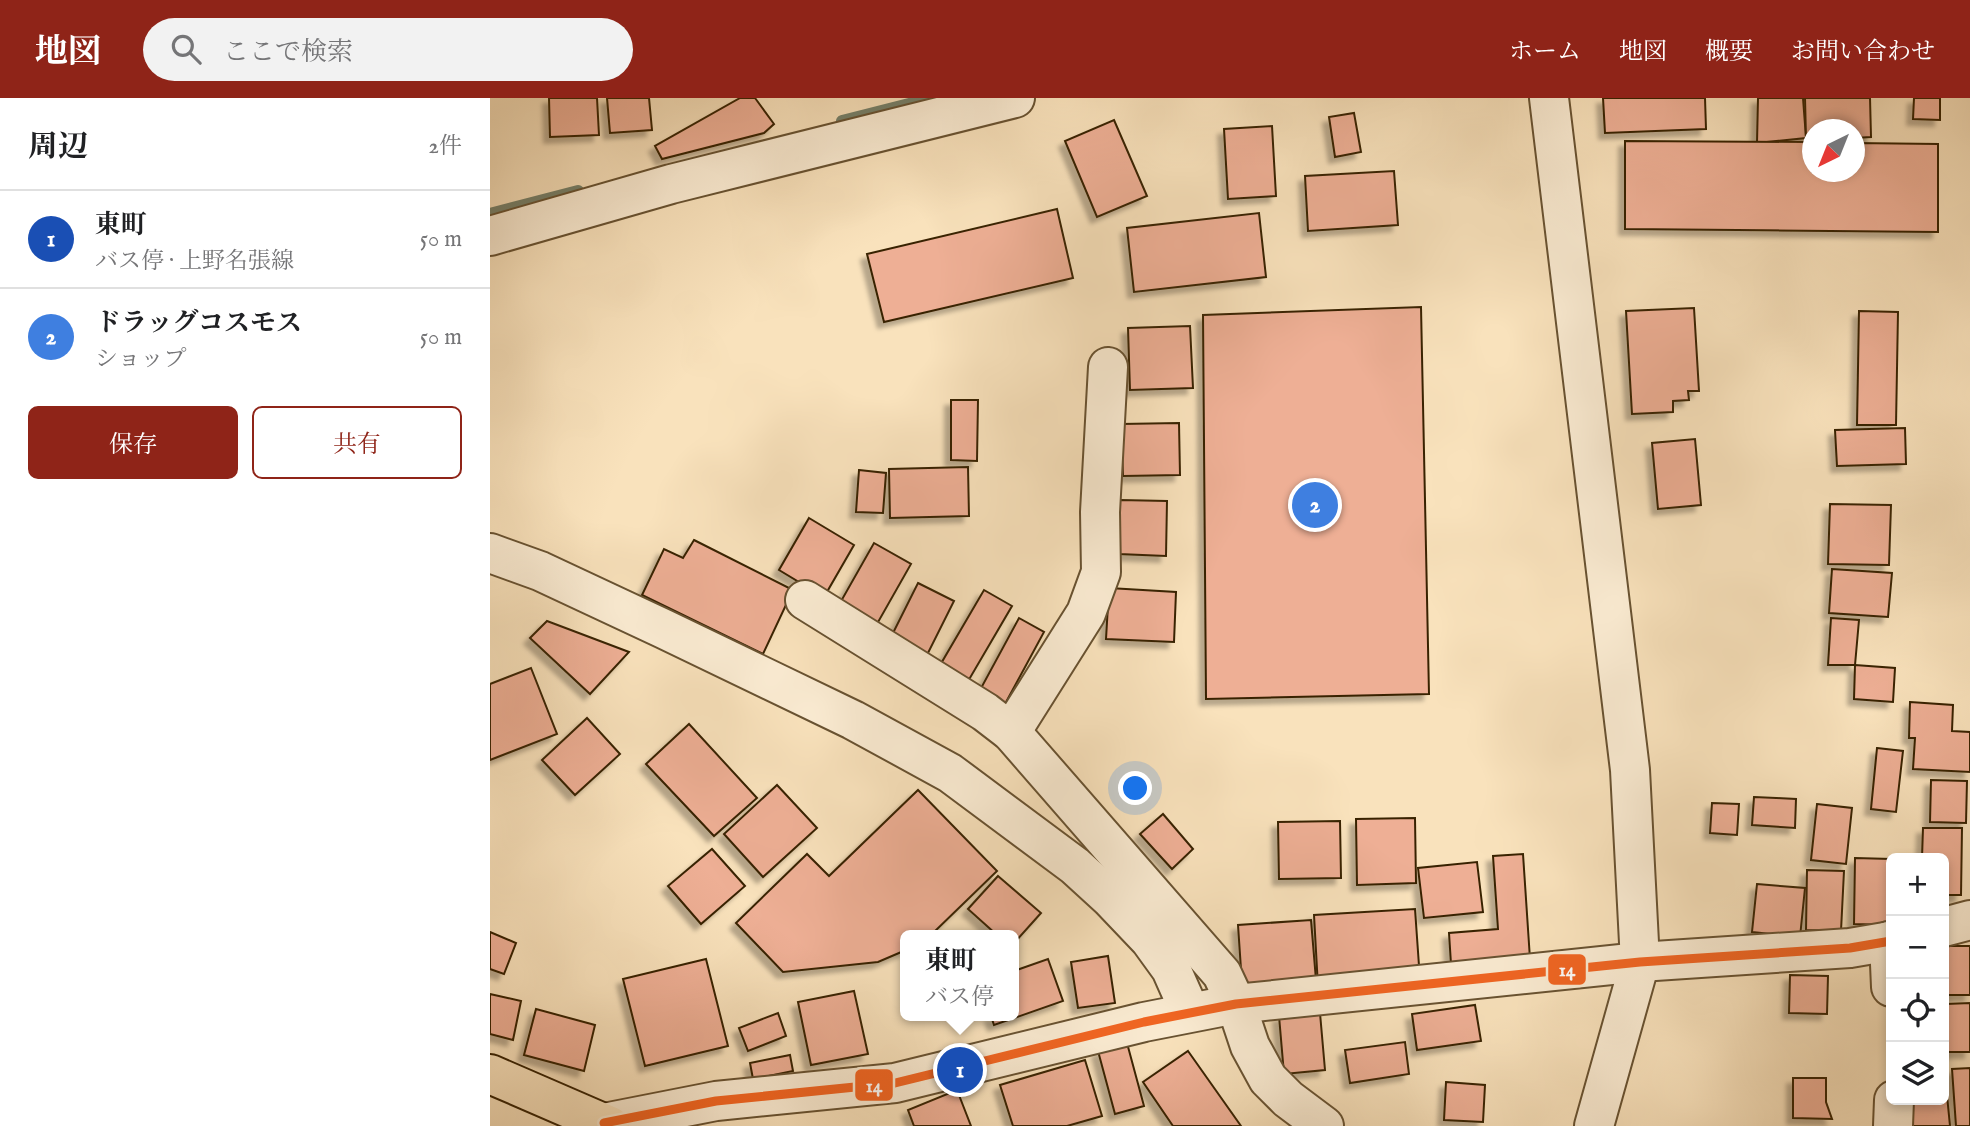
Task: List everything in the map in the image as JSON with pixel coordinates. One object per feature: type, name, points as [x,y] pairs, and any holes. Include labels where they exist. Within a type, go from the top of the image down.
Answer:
[{"type":"main road","points":[[490,1074],[607,1125]]},
{"type":"street","points":[[490,236],[671,184],[1015,98]]},
{"type":"street","points":[[1549,98],[1630,771],[1640,962],[1594,1126]]},
{"type":"street","points":[[1011,732],[1086,613],[1101,572],[1100,512],[1108,367]]},
{"type":"street","points":[[490,553],[540,571],[664,629],[853,720],[950,773],[1075,866],[1110,898],[1150,940],[1171,969],[1190,1012]]},
{"type":"street","points":[[806,600],[985,712],[1011,732],[1222,974],[1237,1004],[1250,1046],[1268,1079],[1288,1099],[1324,1126]]},
{"type":"street","points":[[1949,926],[1970,920]]},
{"type":"street","points":[[607,1125],[716,1101],[895,1083],[1190,1012],[1237,1004],[1640,962],[1850,948],[1886,942]]},
{"type":"street","points":[[1893,1126],[1894,1105]]},
{"type":"building","points":[[549,98],[597,98],[599,135],[550,137]]},
{"type":"building","points":[[607,98],[649,98],[652,130],[610,133]]},
{"type":"building","points":[[740,98],[755,98],[774,124],[764,133],[662,159],[655,146]]},
{"type":"building","points":[[1603,98],[1705,98],[1706,129],[1605,133]]},
{"type":"building","points":[[1758,98],[1803,98],[1802,138],[1757,143]]},
{"type":"building","points":[[1805,98],[1870,98],[1871,137],[1865,137],[1865,119],[1806,119]]},
{"type":"building","points":[[1914,98],[1940,98],[1940,120],[1913,119]]},
{"type":"building","points":[[1354,113],[1361,152],[1335,157],[1329,117]]},
{"type":"building","points":[[1114,120],[1147,196],[1097,217],[1065,141]]},
{"type":"building","points":[[1272,126],[1276,196],[1228,199],[1224,129]]},
{"type":"building","points":[[1625,141],[1802,142],[1802,182],[1865,182],[1865,143],[1938,144],[1938,232],[1625,229]]},
{"type":"building","points":[[1394,171],[1398,225],[1308,231],[1305,176]]},
{"type":"building","points":[[1057,209],[1073,278],[884,322],[867,254]]},
{"type":"building","points":[[1259,213],[1266,277],[1134,292],[1127,228]]},
{"type":"building","points":[[1421,307],[1429,694],[1206,699],[1203,315]]},
{"type":"building","points":[[1694,308],[1699,391],[1688,391],[1689,400],[1673,401],[1673,412],[1632,414],[1626,311]]},
{"type":"building","points":[[1859,311],[1898,312],[1896,425],[1857,425]]},
{"type":"building","points":[[1190,326],[1193,388],[1130,390],[1128,328]]},
{"type":"building","points":[[951,400],[978,400],[977,461],[951,460]]},
{"type":"building","points":[[1179,423],[1180,475],[1123,476],[1121,424]]},
{"type":"building","points":[[1905,428],[1906,464],[1837,466],[1835,430]]},
{"type":"building","points":[[1695,439],[1701,505],[1658,509],[1652,443]]},
{"type":"building","points":[[968,467],[969,516],[890,518],[889,469]]},
{"type":"building","points":[[859,470],[886,473],[883,513],[856,512]]},
{"type":"building","points":[[1120,500],[1167,501],[1166,556],[1119,554]]},
{"type":"building","points":[[1830,504],[1891,505],[1889,565],[1828,564]]},
{"type":"building","points":[[809,518],[854,545],[824,597],[779,570]]},
{"type":"building","points":[[694,540],[793,590],[763,654],[642,595],[664,549],[683,558]]},
{"type":"building","points":[[874,543],[911,564],[873,631],[836,610]]},
{"type":"building","points":[[1832,569],[1892,573],[1888,617],[1829,613]]},
{"type":"building","points":[[918,583],[954,601],[924,661],[888,643]]},
{"type":"building","points":[[1109,588],[1176,592],[1174,642],[1106,639]]},
{"type":"building","points":[[984,590],[1012,606],[967,683],[939,667]]},
{"type":"building","points":[[1019,618],[1044,632],[1005,704],[980,690]]},
{"type":"building","points":[[1831,618],[1859,620],[1855,665],[1828,665]]},
{"type":"building","points":[[547,621],[629,652],[590,694],[530,638]]},
{"type":"building","points":[[1855,665],[1895,668],[1893,702],[1854,699]]},
{"type":"building","points":[[531,668],[557,734],[490,760],[490,684]]},
{"type":"building","points":[[1910,702],[1953,705],[1952,731],[1970,732],[1970,772],[1913,769],[1915,738],[1909,738]]},
{"type":"building","points":[[587,718],[620,754],[575,795],[542,760]]},
{"type":"building","points":[[689,724],[757,798],[714,836],[646,764]]},
{"type":"building","points":[[1877,748],[1903,751],[1896,812],[1871,809]]},
{"type":"building","points":[[1931,780],[1967,781],[1966,823],[1930,822]]},
{"type":"building","points":[[777,785],[817,828],[763,877],[724,834]]},
{"type":"building","points":[[918,790],[997,871],[936,930],[900,930],[900,953],[878,962],[783,972],[736,923],[807,854],[829,876]]},
{"type":"building","points":[[1754,797],[1796,799],[1795,828],[1752,825]]},
{"type":"building","points":[[1712,803],[1739,804],[1737,835],[1710,833]]},
{"type":"building","points":[[1817,804],[1852,808],[1846,864],[1811,860]]},
{"type":"building","points":[[1163,814],[1193,849],[1172,869],[1140,834]]},
{"type":"building","points":[[1415,818],[1416,883],[1357,885],[1356,819]]},
{"type":"building","points":[[1340,821],[1341,878],[1279,879],[1278,822]]},
{"type":"building","points":[[1923,828],[1962,828],[1961,895],[1949,895],[1949,853],[1922,853]]},
{"type":"building","points":[[712,849],[745,886],[701,924],[668,886]]},
{"type":"building","points":[[1523,854],[1530,959],[1451,964],[1449,933],[1498,929],[1493,856]]},
{"type":"building","points":[[1855,858],[1886,859],[1886,925],[1854,924]]},
{"type":"building","points":[[1477,862],[1483,912],[1424,918],[1418,868]]},
{"type":"building","points":[[1807,870],[1844,871],[1841,931],[1806,930]]},
{"type":"building","points":[[998,876],[1041,913],[1019,937],[1019,930],[991,930],[968,909]]},
{"type":"building","points":[[1757,884],[1805,888],[1800,937],[1752,932]]},
{"type":"building","points":[[1415,909],[1420,980],[1318,987],[1314,915]]},
{"type":"building","points":[[1311,920],[1316,980],[1242,984],[1238,925]]},
{"type":"building","points":[[490,932],[516,943],[504,974],[490,969]]},
{"type":"building","points":[[1949,946],[1970,946],[1970,995],[1949,995]]},
{"type":"building","points":[[1108,956],[1115,1003],[1078,1008],[1071,962]]},
{"type":"building","points":[[706,959],[728,1046],[645,1066],[623,979]]},
{"type":"building","points":[[1048,959],[1063,1001],[1019,1016],[1019,969]]},
{"type":"building","points":[[1790,975],[1828,976],[1827,1014],[1789,1013]]},
{"type":"building","points":[[854,991],[868,1054],[811,1065],[798,1002]]},
{"type":"building","points":[[490,994],[521,1001],[513,1040],[490,1034]]},
{"type":"building","points":[[1970,1003],[1970,1052],[1949,1052],[1949,1004]]},
{"type":"building","points":[[1475,1005],[1481,1041],[1417,1050],[1412,1014]]},
{"type":"building","points":[[536,1009],[595,1025],[584,1071],[524,1055]]},
{"type":"building","points":[[778,1013],[786,1036],[748,1051],[739,1028]]},
{"type":"building","points":[[1320,1013],[1325,1070],[1284,1074],[1279,1016]]},
{"type":"building","points":[[1405,1042],[1409,1074],[1350,1083],[1345,1050]]},
{"type":"building","points":[[1127,1043],[1144,1106],[1115,1114],[1098,1051]]},
{"type":"building","points":[[1188,1051],[1241,1126],[1173,1126],[1143,1082]]},
{"type":"building","points":[[790,1055],[793,1071],[753,1079],[750,1063]]},
{"type":"building","points":[[1085,1060],[1102,1116],[1067,1126],[1013,1126],[1000,1085]]},
{"type":"building","points":[[1970,1068],[1970,1126],[1956,1126],[1952,1069]]},
{"type":"building","points":[[1793,1078],[1826,1078],[1826,1102],[1832,1119],[1793,1118]]},
{"type":"building","points":[[1446,1082],[1485,1085],[1483,1122],[1444,1120]]},
{"type":"building","points":[[957,1090],[971,1126],[914,1126],[908,1110]]},
{"type":"building","points":[[1910,1105],[1948,1105],[1950,1126],[1912,1126]]},
{"type":"waterway","points":[[842,121],[933,98]]},
{"type":"waterway","points":[[490,214],[578,191]]},
{"type":"transit line","name":"14","points":[[604,1123],[716,1101],[895,1083],[1144,1022],[1236,1004],[1640,962],[1850,948],[1886,942]]},
{"type":"place","name":"ドラッグコスモス","points":[[1315,505]]},
{"type":"place","name":"東町","points":[[960,1070]]}]
